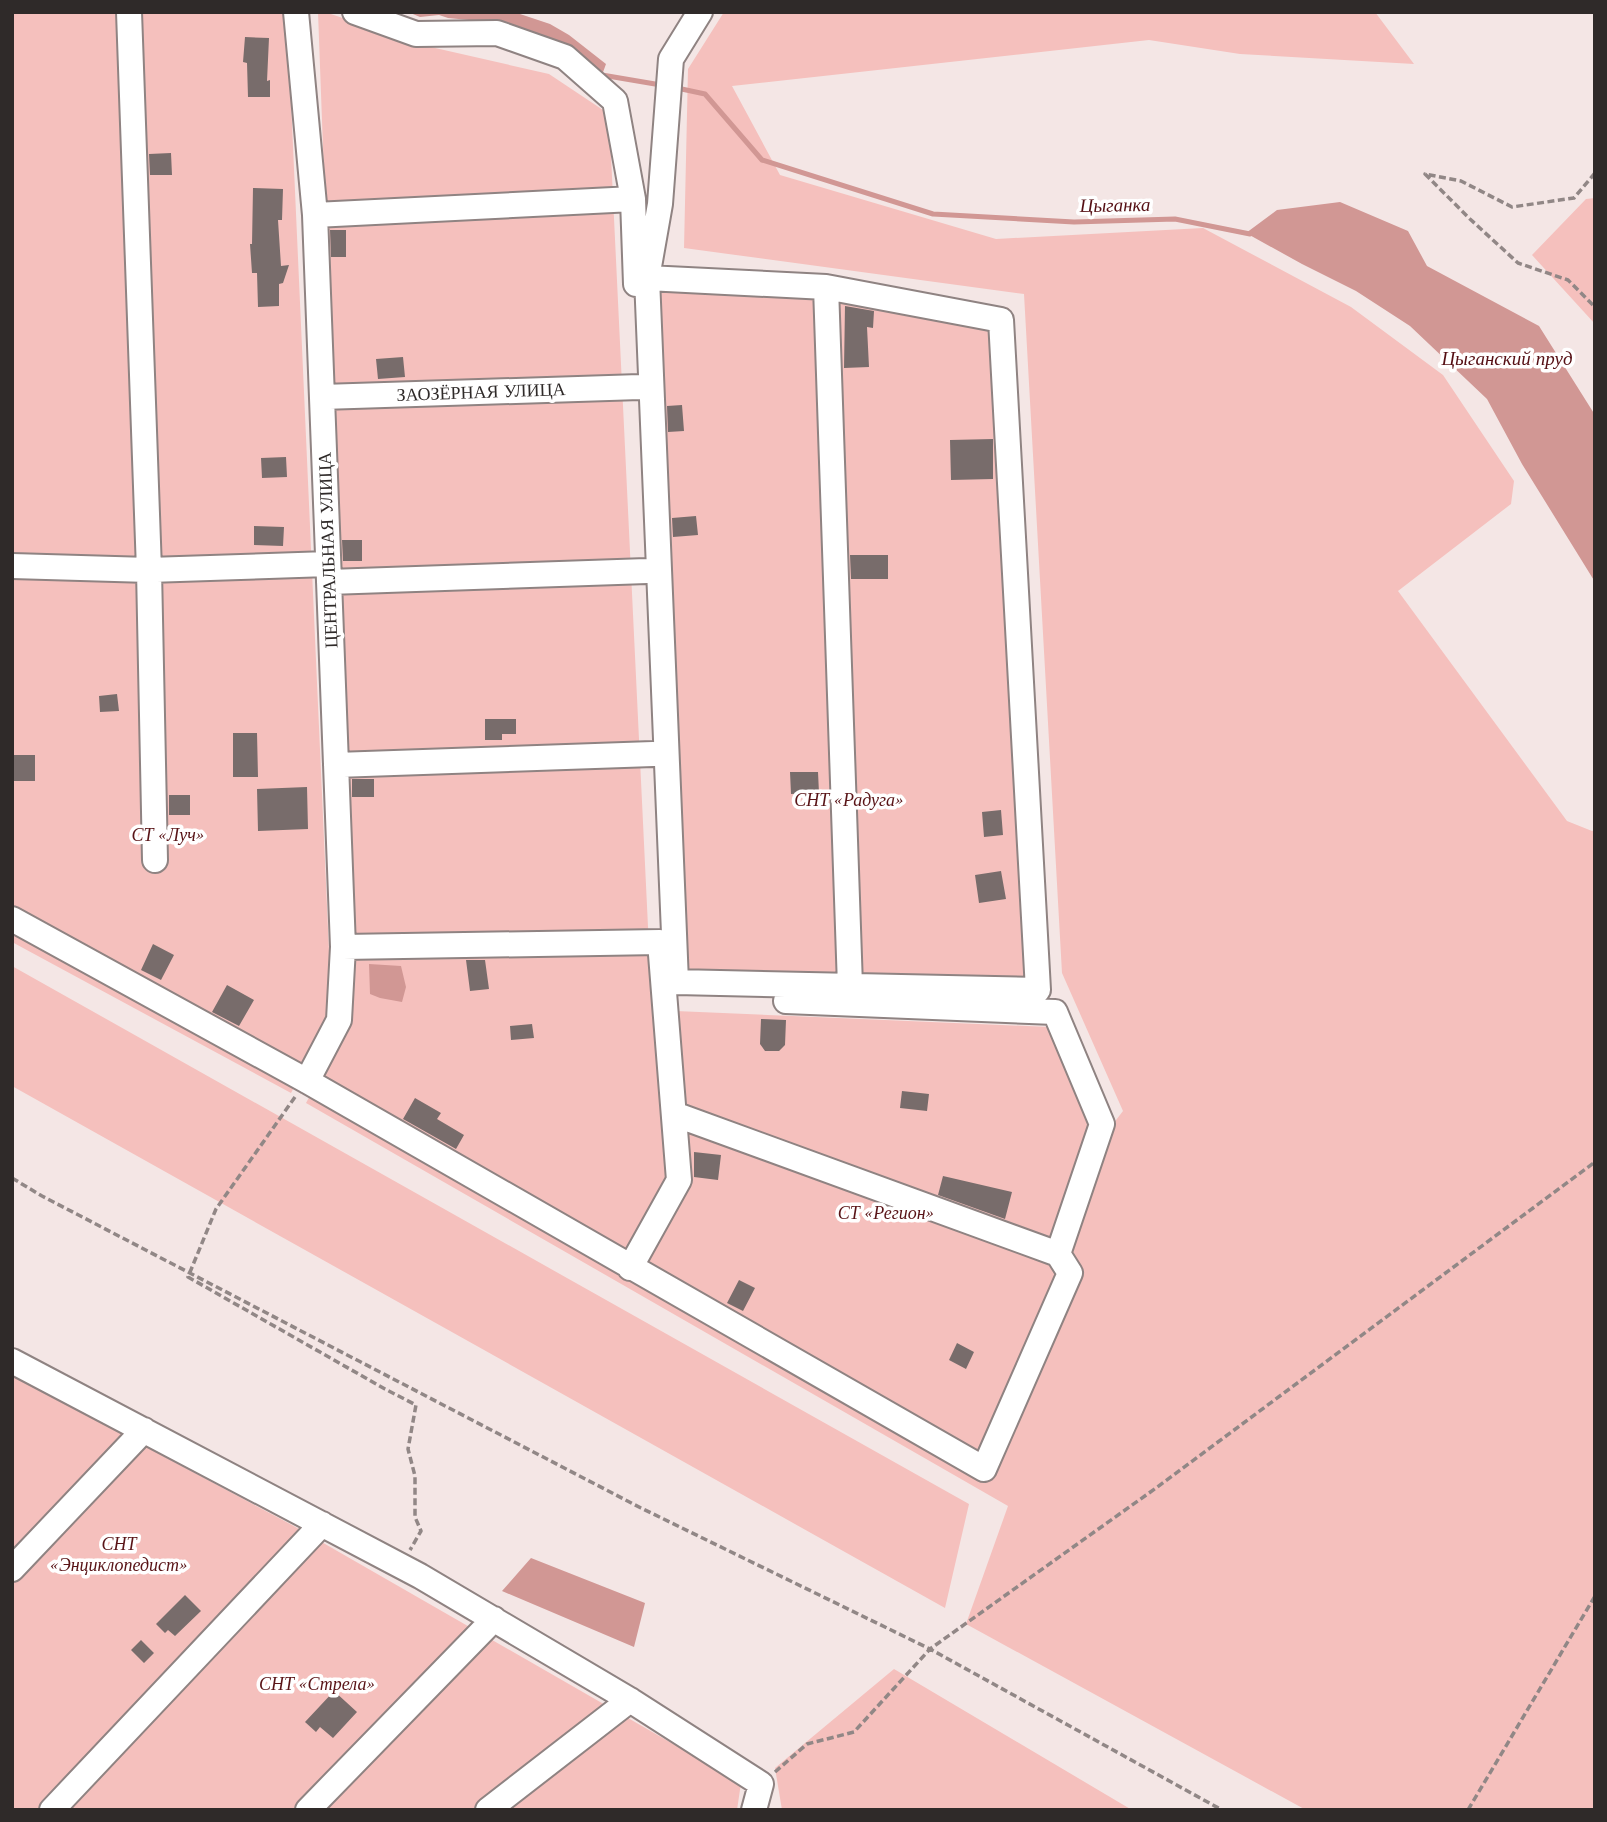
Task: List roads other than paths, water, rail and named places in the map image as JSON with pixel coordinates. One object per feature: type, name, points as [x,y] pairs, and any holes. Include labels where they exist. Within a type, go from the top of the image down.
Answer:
[{"type":"street","points":[[128,12],[149,570],[155,860]]},
{"type":"street","name":"ЦЕНТРАЛЬНАЯ УЛИЦА","points":[[296,12],[315,215],[343,947],[339,1020],[307,1081]]},
{"type":"street","points":[[355,12],[416,34],[497,33],[565,57],[615,101],[633,199],[660,942],[679,1180],[630,1268]]},
{"type":"street","points":[[648,278],[825,287],[1001,320],[1038,990],[676,982],[648,278],[660,204],[671,59],[700,12]]},
{"type":"street","points":[[315,215],[633,199]]},
{"type":"street","points":[[825,287],[850,986]]},
{"type":"street","name":"ЗАОЗЁРНАЯ УЛИЦА","points":[[322,397],[640,387]]},
{"type":"street","points":[[12,566],[329,573],[647,571]]},
{"type":"street","points":[[336,765],[653,754]]},
{"type":"street","points":[[12,919],[307,1081],[984,1469],[1070,1272],[1059,1254],[674,1114]]},
{"type":"street","points":[[343,947],[660,942]]},
{"type":"street","points":[[665,997],[1055,1012],[1102,1124],[1059,1254]]},
{"type":"street","points":[[12,1361],[401,1565],[630,1700],[761,1784],[754,1810]]},
{"type":"street","points":[[12,1569],[145,1430]]},
{"type":"street","points":[[52,1810],[322,1524]]},
{"type":"street","points":[[308,1810],[494,1619]]},
{"type":"street","points":[[488,1810],[630,1700]]},
{"type":"water","points":[[408,12],[514,12],[550,24],[606,64],[602,75],[490,22],[439,15],[420,17]]},
{"type":"water","name":"Цыганский пруд","points":[[1340,202],[1408,231],[1427,266],[1539,326],[1595,415],[1595,582],[1522,464],[1487,399],[1410,326],[1356,291],[1246,233],[1277,210]]},
{"type":"water","points":[[369,964],[401,966],[406,987],[402,1002],[370,994]]},
{"type":"water","points":[[531,1558],[645,1603],[634,1647],[502,1591]]},
{"type":"waterway","name":"Цыганка","points":[[599,72],[602,75],[661,85]]},
{"type":"waterway","name":"Цыганка","points":[[677,88],[705,94],[762,160],[933,214],[1074,222],[1175,219],[1250,234]]},
{"type":"park label","name":"СНТ «Радуга»","points":[[849,800]]},
{"type":"park label","name":"СТ «Луч»","points":[[168,835]]},
{"type":"park label","name":"СТ «Регион»","points":[[886,1213]]},
{"type":"park label","name":"СНТ «Энциклопедист»","points":[[119,1554]]},
{"type":"park label","name":"СНТ «Стрела»","points":[[317,1684]]}]
